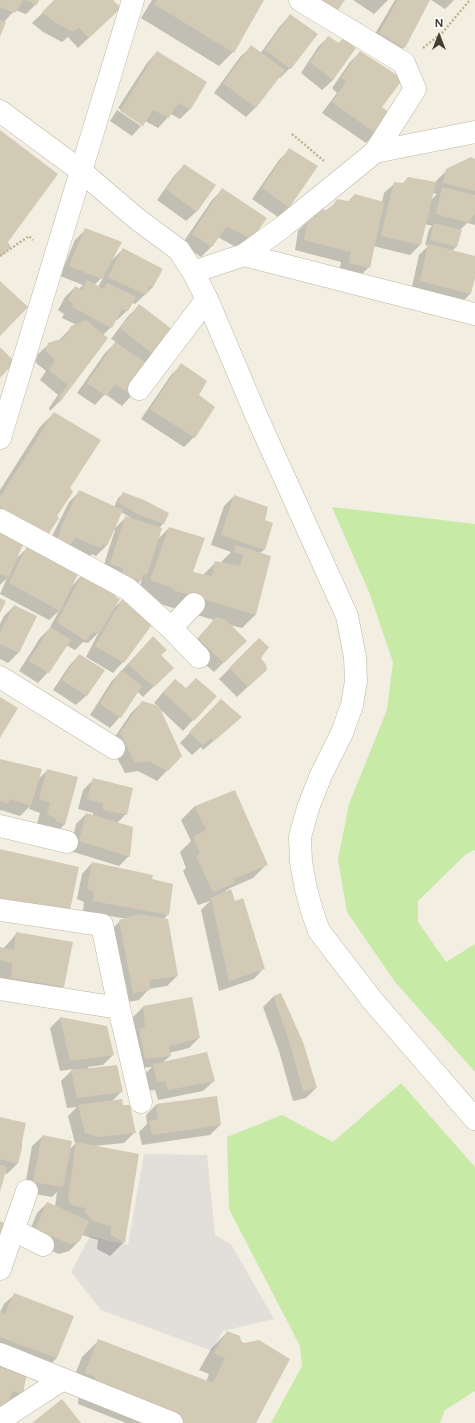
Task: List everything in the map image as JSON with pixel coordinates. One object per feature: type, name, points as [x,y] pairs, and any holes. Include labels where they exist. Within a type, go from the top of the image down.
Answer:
[{"type":"street","points":[[0,438],[4,408],[54,259],[133,0]]},
{"type":"street","points":[[193,272],[244,255],[284,226],[344,178],[375,152],[415,89],[404,63],[300,0]]},
{"type":"street","points":[[0,112],[81,171],[137,219],[179,250],[193,272],[207,300],[256,415],[346,616],[355,657],[356,681],[352,705],[342,733],[321,775],[308,808],[300,837],[301,862],[306,890],[312,911],[320,931],[372,1000],[475,1119]]},
{"type":"street","points":[[375,152],[475,132]]},
{"type":"street","points":[[244,255],[475,314]]},
{"type":"street","points":[[139,388],[207,300]]},
{"type":"street","points":[[0,520],[128,589],[171,628],[199,658]]},
{"type":"street","points":[[171,628],[194,604]]},
{"type":"street","points":[[0,677],[114,748]]},
{"type":"street","points":[[0,826],[67,842]]},
{"type":"street","points":[[0,910],[102,925],[119,1008],[141,1102]]},
{"type":"street","points":[[0,989],[119,1008]]},
{"type":"street","points":[[0,1269],[27,1191]]},
{"type":"street","points":[[14,1230],[43,1245]]},
{"type":"street","points":[[0,1354],[172,1423]]},
{"type":"street","points":[[0,1420],[63,1379]]},
{"type":"path","points":[[404,63],[442,33],[470,0]]},
{"type":"path","points":[[292,134],[344,178]]},
{"type":"path","points":[[0,256],[29,236],[54,259]]},
{"type":"green space","points":[[332,507],[475,524],[475,850],[466,854],[418,901],[418,922],[446,962],[475,944],[475,1072],[395,982],[347,912],[338,859],[349,804],[387,710],[393,662],[369,592]]},
{"type":"green space","points":[[401,1083],[475,1167],[475,1391],[445,1410],[440,1423],[271,1423],[302,1366],[300,1346],[229,1209],[227,1137],[282,1115],[333,1142]]},
{"type":"shaded area","points":[[144,1154],[207,1155],[215,1235],[231,1244],[274,1319],[223,1331],[212,1351],[101,1310],[71,1272],[90,1236],[128,1245]]},
{"type":"building","points":[[0,0],[23,0],[15,13],[0,7]]},
{"type":"building","points":[[25,0],[39,0],[37,5]]},
{"type":"building","points":[[54,0],[113,0],[121,8],[89,38],[79,27],[73,32],[54,22],[42,12]]},
{"type":"building","points":[[157,0],[264,0],[234,53],[154,4]]},
{"type":"building","points":[[316,0],[345,0],[336,13]]},
{"type":"building","points":[[398,0],[430,0],[405,48],[379,33]]},
{"type":"building","points":[[290,14],[318,34],[291,69],[265,50]]},
{"type":"building","points":[[0,20],[6,22],[0,37]]},
{"type":"building","points":[[328,36],[339,43],[343,38],[356,48],[333,80],[310,62]]},
{"type":"building","points":[[251,45],[285,70],[256,108],[223,83]]},
{"type":"building","points":[[157,51],[207,82],[191,109],[178,103],[169,118],[153,110],[143,126],[120,111]]},
{"type":"building","points":[[360,51],[403,79],[382,107],[390,113],[377,134],[332,102],[346,82],[341,78]]},
{"type":"building","points":[[0,130],[58,174],[8,242],[11,247],[2,256],[0,255]]},
{"type":"building","points":[[289,148],[318,166],[289,208],[262,188]]},
{"type":"building","points":[[471,157],[475,159],[475,191],[443,183],[446,169]]},
{"type":"building","points":[[184,164],[216,185],[197,212],[166,189]]},
{"type":"building","points":[[408,177],[436,182],[421,245],[381,236],[394,182],[403,183]]},
{"type":"building","points":[[442,187],[475,195],[475,213],[469,223],[436,214]]},
{"type":"building","points":[[222,188],[267,218],[252,240],[227,226],[212,247],[192,234]]},
{"type":"building","points":[[355,194],[384,202],[370,268],[349,263],[351,252],[304,240],[308,219],[316,216],[319,209],[326,210],[333,205],[337,199],[348,201]]},
{"type":"building","points":[[434,223],[462,230],[457,247],[430,240]]},
{"type":"building","points":[[85,228],[122,242],[102,279],[69,266]]},
{"type":"building","points":[[428,244],[475,256],[475,278],[471,294],[420,281]]},
{"type":"building","points":[[123,248],[163,269],[153,287],[150,286],[146,295],[108,277]]},
{"type":"building","points":[[87,280],[104,289],[107,283],[136,297],[128,311],[122,309],[112,328],[72,307],[73,304],[68,300],[75,286],[82,290]]},
{"type":"building","points":[[0,281],[28,307],[0,336]]},
{"type":"building","points":[[139,304],[177,333],[157,357],[120,328]]},
{"type":"building","points":[[86,320],[108,338],[60,402],[59,396],[68,385],[49,370],[55,360],[45,351],[48,343],[64,338],[71,326]]},
{"type":"building","points":[[115,342],[154,368],[133,396],[115,384],[106,396],[87,383]]},
{"type":"building","points":[[0,347],[15,362],[0,378]]},
{"type":"building","points":[[181,363],[207,381],[199,395],[215,407],[195,438],[150,409]]},
{"type":"building","points":[[54,412],[101,440],[70,488],[73,492],[57,516],[59,518],[47,536],[0,507],[0,497]]},
{"type":"building","points":[[79,490],[123,510],[107,546],[103,545],[100,548],[75,537],[70,545],[57,540],[63,523]]},
{"type":"building","points":[[123,492],[144,500],[169,513],[164,524],[139,515],[118,502]]},
{"type":"building","points":[[234,495],[268,507],[265,520],[273,523],[265,550],[221,535]]},
{"type":"building","points":[[125,516],[162,528],[147,575],[143,574],[141,581],[123,575],[123,568],[110,564]]},
{"type":"building","points":[[169,527],[205,538],[193,572],[212,576],[215,561],[240,566],[243,555],[234,552],[236,545],[271,556],[256,615],[173,590],[173,588],[150,580]]},
{"type":"building","points":[[0,533],[24,542],[9,577],[0,574]]},
{"type":"building","points":[[27,546],[78,574],[60,611],[9,583]]},
{"type":"building","points":[[83,573],[117,592],[115,596],[120,599],[99,634],[93,632],[86,641],[57,622]]},
{"type":"building","points":[[0,598],[6,601],[0,613]]},
{"type":"building","points":[[123,598],[154,622],[124,663],[95,646]]},
{"type":"building","points":[[14,605],[37,616],[19,653],[0,644],[0,633]]},
{"type":"building","points":[[216,617],[226,620],[247,641],[224,663],[198,638]]},
{"type":"building","points":[[50,627],[71,640],[49,673],[29,661]]},
{"type":"building","points":[[153,636],[167,650],[161,655],[174,668],[154,687],[128,664]]},
{"type":"building","points":[[259,638],[269,647],[261,658],[266,665],[267,670],[248,687],[229,668]]},
{"type":"building","points":[[79,654],[105,670],[87,696],[62,680]]},
{"type":"building","points":[[121,670],[142,686],[121,718],[100,704]]},
{"type":"building","points":[[196,678],[217,696],[194,721],[163,692],[175,679],[186,688]]},
{"type":"building","points":[[0,697],[18,708],[0,738]]},
{"type":"building","points":[[221,699],[242,717],[214,741],[211,738],[203,745],[189,732]]},
{"type":"building","points":[[142,701],[159,706],[182,756],[168,771],[149,761],[135,763],[120,733]]},
{"type":"building","points":[[0,759],[42,769],[31,806],[10,799],[8,804],[0,801]]},
{"type":"building","points":[[47,769],[78,777],[65,825],[56,821],[55,818],[47,814],[50,803],[39,799]]},
{"type":"building","points":[[93,778],[133,788],[127,815],[103,810],[103,803],[87,799]]},
{"type":"building","points":[[235,790],[268,865],[233,879],[235,883],[213,892],[196,856],[200,854],[193,837],[206,830],[195,806]]},
{"type":"building","points":[[86,813],[133,827],[130,857],[79,841]]},
{"type":"building","points":[[0,849],[79,867],[69,915],[0,899]]},
{"type":"building","points":[[92,862],[153,875],[152,879],[173,884],[169,915],[93,901],[94,891],[87,889]]},
{"type":"building","points":[[231,889],[235,901],[243,898],[265,969],[229,981],[211,898]]},
{"type":"building","points":[[140,914],[168,919],[178,976],[150,980],[150,990],[133,993],[119,920]]},
{"type":"building","points":[[16,932],[73,942],[64,987],[11,978],[12,963],[0,960],[0,947],[14,950]]},
{"type":"building","points":[[281,993],[303,1042],[317,1088],[303,1091],[289,1040],[273,996]]},
{"type":"building","points":[[192,997],[200,1038],[169,1046],[171,1056],[145,1059],[139,1029],[145,1027],[143,1006]]},
{"type":"building","points":[[60,1017],[107,1026],[114,1055],[70,1061]]},
{"type":"building","points":[[207,1052],[215,1081],[168,1090],[165,1081],[157,1082],[153,1064]]},
{"type":"building","points":[[117,1065],[123,1092],[77,1098],[71,1070]]},
{"type":"building","points":[[217,1096],[221,1125],[152,1135],[149,1121],[158,1119],[156,1104]]},
{"type":"building","points":[[122,1099],[123,1105],[130,1105],[136,1133],[99,1137],[85,1133],[78,1105]]},
{"type":"building","points":[[0,1117],[26,1123],[18,1164],[0,1159]]},
{"type":"building","points":[[42,1135],[72,1141],[63,1187],[33,1182]]},
{"type":"building","points":[[76,1142],[139,1154],[125,1243],[111,1235],[111,1226],[93,1221],[85,1212],[85,1208],[72,1205],[68,1200]]},
{"type":"building","points":[[0,1165],[7,1167],[0,1192]]},
{"type":"building","points":[[47,1202],[89,1221],[80,1241],[70,1244],[35,1229]]},
{"type":"building","points":[[0,1221],[6,1224],[0,1234]]},
{"type":"building","points":[[14,1293],[74,1316],[57,1358],[0,1337],[0,1311],[5,1314]]},
{"type":"building","points":[[227,1331],[240,1336],[241,1341],[244,1343],[259,1340],[290,1359],[256,1423],[184,1423],[94,1388],[95,1377],[85,1373],[98,1339],[213,1383],[225,1358],[214,1353]]},
{"type":"building","points":[[0,1364],[27,1372],[23,1394],[12,1391],[6,1409],[0,1407]]},
{"type":"building","points":[[62,1399],[81,1423],[32,1423]]}]
